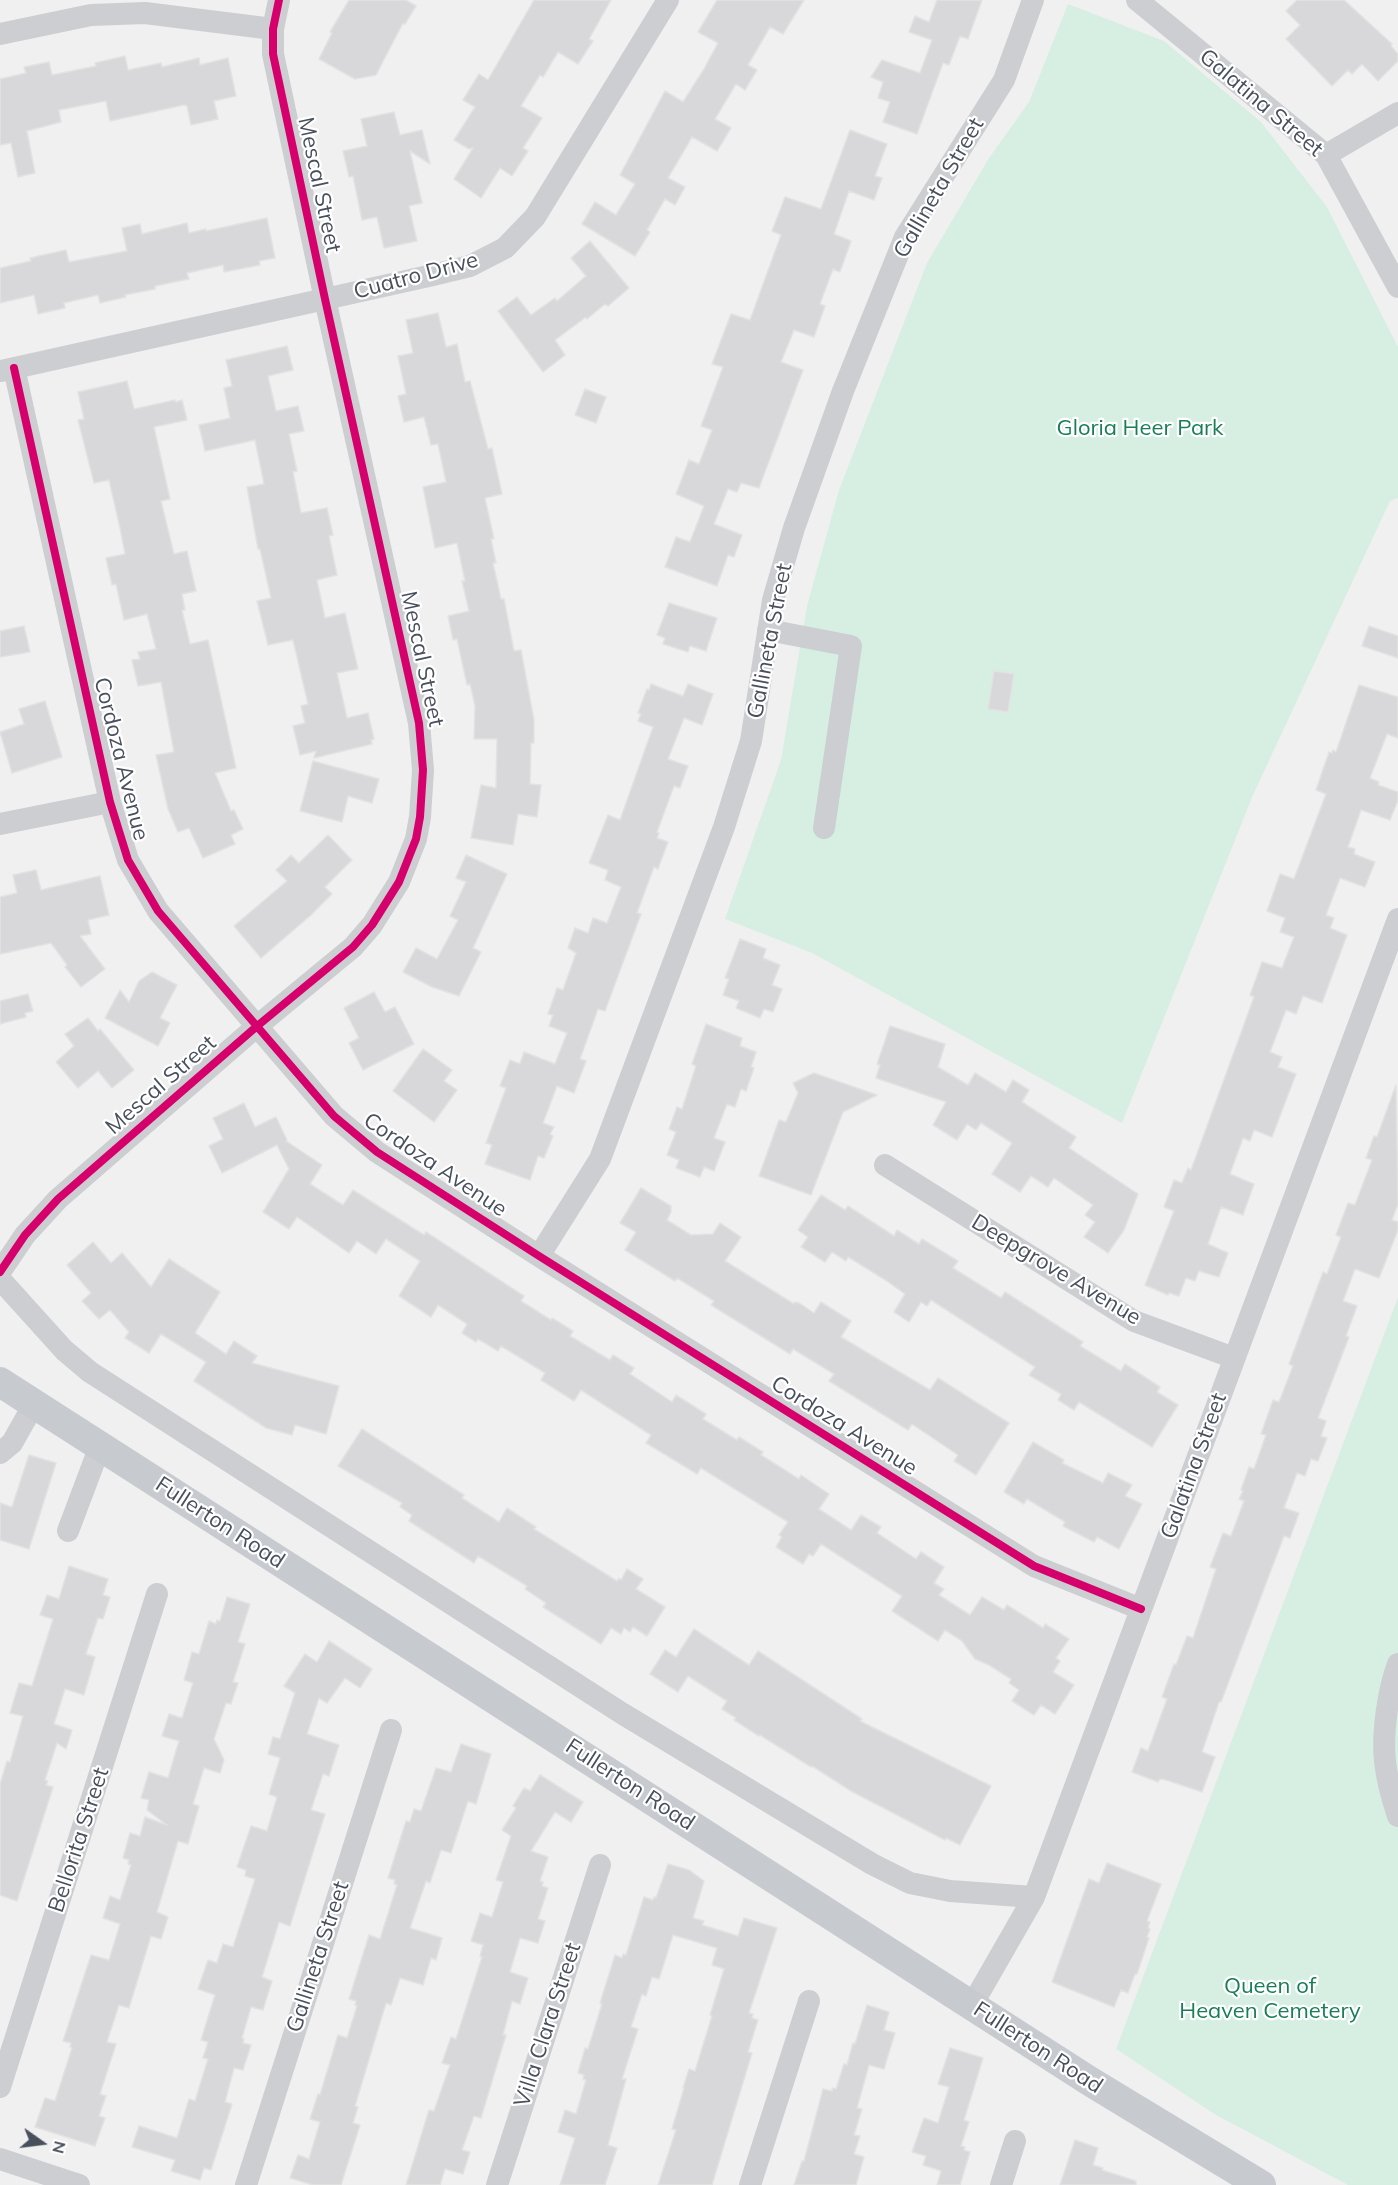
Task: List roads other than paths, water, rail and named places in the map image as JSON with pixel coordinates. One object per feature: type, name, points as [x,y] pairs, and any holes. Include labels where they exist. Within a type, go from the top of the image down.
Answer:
[{"type":"main road","name":"Fullerton Road","points":[[0,1382],[1091,2082],[1261,2185]]},
{"type":"street","name":"Mescal Street","points":[[0,1272],[25,1235],[58,1198],[256,1027],[353,947],[372,925],[399,882],[408,862],[420,817],[423,770],[420,723],[273,54],[273,29],[279,0]]},
{"type":"street","name":"Cuatro Drive","points":[[7,370],[470,266],[505,248],[535,217],[668,0]]},
{"type":"street","name":"Gallineta Street","points":[[539,1256],[600,1159],[724,826],[751,741],[773,600],[794,528],[843,391],[911,227],[1004,80],[1033,0]]},
{"type":"street","name":"Galatina Street","points":[[1137,0],[1326,155],[1398,287]]},
{"type":"street","points":[[0,34],[91,15],[145,13],[273,29]]},
{"type":"street","points":[[1326,155],[1398,113]]},
{"type":"street","name":"Cordoza Avenue","points":[[7,370],[110,802],[128,860],[158,910],[334,1116],[377,1152],[1034,1566],[1141,1610]]},
{"type":"street","points":[[768,630],[851,646],[824,828]]},
{"type":"street","points":[[0,824],[110,802]]},
{"type":"street","name":"Galatina Street","points":[[972,2005],[1034,1897],[1398,919]]},
{"type":"street","name":"Deepgrove Avenue","points":[[885,1165],[1134,1321],[1234,1358]]},
{"type":"street","points":[[0,1279],[64,1350],[90,1372],[623,1714],[872,1864],[910,1882],[950,1891],[1034,1897]]},
{"type":"street","points":[[0,1453],[12,1443],[34,1404]]},
{"type":"street","points":[[68,1531],[100,1446]]},
{"type":"street","name":"Bellorita Street","points":[[0,2087],[158,1594]]},
{"type":"street","points":[[1398,1664],[1390,1694],[1385,1760],[1390,1790],[1398,1816]]},
{"type":"street","name":"Gallineta Street","points":[[246,2185],[391,1730]]},
{"type":"street","name":"Villa Clara Street","points":[[497,2185],[600,1865]]},
{"type":"street","points":[[750,2185],[809,2001]]},
{"type":"street","points":[[1001,2185],[1015,2141]]},
{"type":"street","points":[[0,2159],[79,2185]]},
{"type":"park label","name":"Gloria Heer Park","points":[[1140,428]]},
{"type":"park label","name":"Queen of Heaven Cemetery","points":[[1270,1998]]}]
